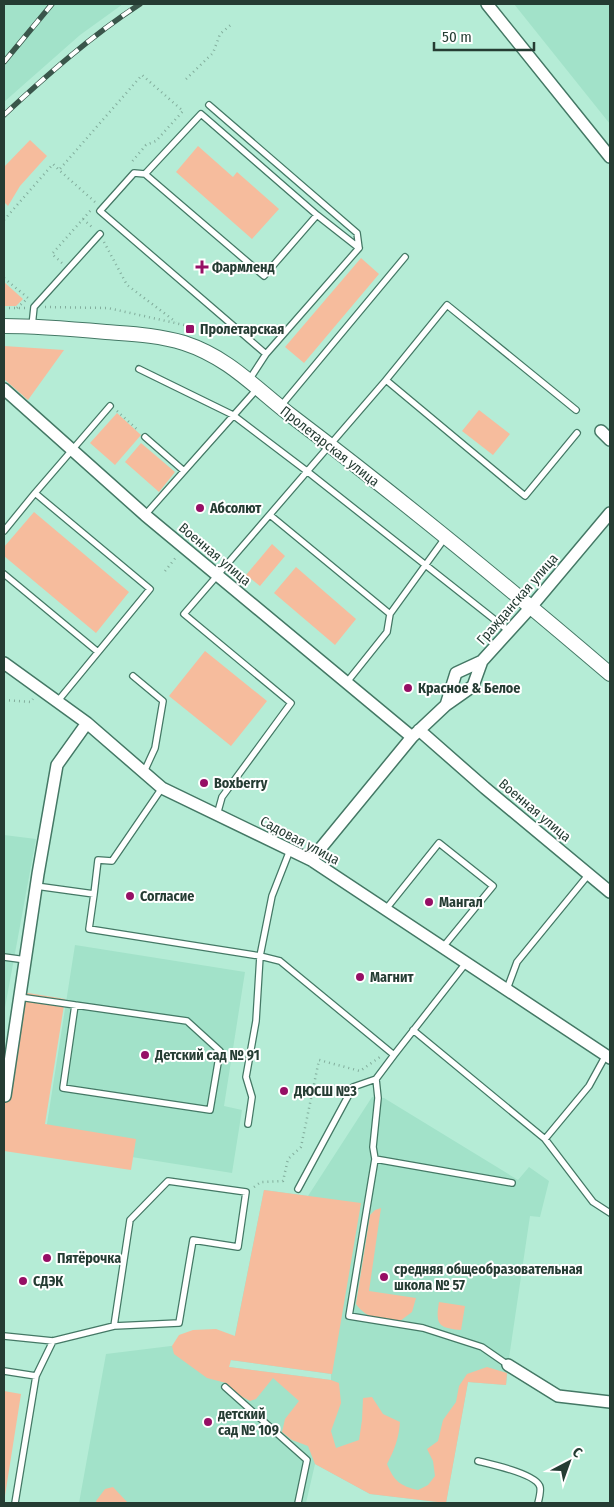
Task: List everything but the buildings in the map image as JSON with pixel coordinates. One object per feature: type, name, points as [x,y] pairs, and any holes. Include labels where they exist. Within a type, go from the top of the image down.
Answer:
[{"type":"street","points":[[487,4],[610,157]]},
{"type":"street","name":"Пролетарская улица","points":[[4,326],[32,326],[156,336],[184,343],[207,352],[254,384],[280,407],[531,607],[610,674]]},
{"type":"street","name":"Военная улица","points":[[4,389],[145,515],[217,575],[347,682],[485,788],[610,892]]},
{"type":"street","points":[[601,431],[610,440]]},
{"type":"street","name":"Гражданская улица","points":[[311,860],[416,734],[446,705],[473,686],[482,661],[531,607],[610,513]]},
{"type":"street","points":[[446,705],[456,673],[482,661]]},
{"type":"street","name":"Садовая улица","points":[[4,663],[87,724],[162,788],[311,860],[608,1056]]},
{"type":"street","points":[[4,1096],[36,886],[57,765],[87,724]]},
{"type":"street","points":[[508,1365],[558,1396],[610,1402]]},
{"type":"lane","points":[[145,515],[233,415],[254,384],[266,354],[359,248],[357,233],[210,105]]},
{"type":"lane","points":[[145,174],[201,114],[317,215],[359,248]]},
{"type":"lane","points":[[266,354],[100,211],[134,173],[145,174],[264,276],[317,215]]},
{"type":"lane","points":[[32,326],[34,308],[100,234]]},
{"type":"lane","points":[[280,407],[404,257]]},
{"type":"lane","points":[[217,815],[222,797],[291,703],[184,614],[308,472],[448,304],[576,410]]},
{"type":"lane","points":[[139,369],[233,415],[510,630]]},
{"type":"lane","points":[[386,380],[525,496],[577,433]]},
{"type":"lane","points":[[4,531],[110,406]]},
{"type":"lane","points":[[145,437],[184,471]]},
{"type":"lane","points":[[35,493],[150,589],[56,702]]},
{"type":"lane","points":[[270,515],[390,614]]},
{"type":"lane","points":[[347,682],[387,632],[390,614],[446,538]]},
{"type":"lane","points":[[4,574],[98,652]]},
{"type":"lane","points":[[133,676],[163,701],[155,748],[144,772]]},
{"type":"lane","points":[[162,788],[112,861],[98,860],[88,929],[260,956],[280,961],[391,1053]]},
{"type":"lane","points":[[386,909],[439,843],[493,886],[443,947]]},
{"type":"lane","points":[[248,1124],[252,1097],[246,1077],[256,1021],[260,956],[272,896],[290,850]]},
{"type":"lane","points":[[507,989],[517,962],[589,874]]},
{"type":"lane","points":[[36,886],[94,894]]},
{"type":"lane","points":[[4,957],[26,960]]},
{"type":"lane","points":[[466,962],[413,1030],[391,1053],[376,1079],[378,1098],[373,1147],[375,1159],[349,1316],[423,1328],[482,1347],[508,1365]]},
{"type":"lane","points":[[19,997],[187,1020],[220,1051],[210,1110],[63,1088],[75,1005]]},
{"type":"lane","points":[[413,1030],[545,1139],[593,1202],[610,1213]]},
{"type":"lane","points":[[545,1139],[589,1086],[608,1056]]},
{"type":"lane","points":[[298,1189],[354,1087],[376,1079]]},
{"type":"lane","points":[[375,1159],[512,1183]]},
{"type":"lane","points":[[4,1336],[53,1341],[114,1326],[179,1323],[193,1240],[238,1247],[246,1192],[168,1181],[130,1220],[114,1326]]},
{"type":"lane","points":[[15,1503],[36,1376],[53,1341]]},
{"type":"lane","points":[[4,1371],[36,1376]]},
{"type":"lane","points":[[225,1387],[307,1460],[298,1503]]},
{"type":"lane","points":[[478,1461],[504,1466],[536,1480],[540,1487],[538,1503]]},
{"type":"path","points":[[186,79],[212,53],[220,34],[233,23]]},
{"type":"path","points":[[59,170],[142,75],[183,111],[156,141],[146,145],[128,167]]},
{"type":"path","points":[[4,220],[53,164],[97,203],[52,254],[62,263],[57,269]]},
{"type":"path","points":[[83,219],[100,234],[127,285],[177,322]]},
{"type":"path","points":[[4,278],[28,298]]},
{"type":"path","points":[[17,308],[34,293]]},
{"type":"path","points":[[4,308],[108,308],[193,327]]},
{"type":"path","points":[[110,406],[145,437]]},
{"type":"path","points":[[165,571],[184,547]]},
{"type":"path","points":[[4,700],[31,702],[41,690]]},
{"type":"path","points":[[246,1192],[261,1182],[283,1181],[288,1159],[301,1147],[319,1060],[360,1071],[391,1053]]},
{"type":"shaded area","points":[[4,4],[123,4],[80,35],[4,102]]},
{"type":"shaded area","points":[[514,4],[610,4],[610,124]]},
{"type":"shaded area","points":[[30,140],[47,156],[20,186],[8,206],[4,202],[4,167]]},
{"type":"shaded area","points":[[198,146],[233,177],[237,172],[279,209],[252,239],[176,172]]},
{"type":"shaded area","points":[[361,258],[379,274],[304,363],[285,347]]},
{"type":"shaded area","points":[[4,282],[23,299],[16,306],[4,306]]},
{"type":"shaded area","points":[[4,346],[64,350],[28,400],[4,379]]},
{"type":"shaded area","points":[[479,410],[510,434],[493,455],[462,431]]},
{"type":"shaded area","points":[[117,413],[141,435],[115,465],[90,443]]},
{"type":"shaded area","points":[[141,443],[175,472],[159,492],[125,462]]},
{"type":"shaded area","points":[[34,512],[129,592],[96,633],[4,556],[4,547]]},
{"type":"shaded area","points":[[272,544],[285,556],[260,586],[246,575]]},
{"type":"shaded area","points":[[296,567],[356,619],[335,645],[274,593]]},
{"type":"shaded area","points":[[205,651],[267,701],[231,746],[169,696]]},
{"type":"shaded area","points":[[4,835],[36,839],[4,1013]]},
{"type":"shaded area","name":"Детский сад № 91","points":[[75,945],[245,972],[224,1106],[242,1110],[232,1173],[44,1143]]},
{"type":"shaded area","points":[[16,991],[65,999],[45,1124],[136,1139],[131,1170],[4,1151],[4,1070]]},
{"type":"shaded area","name":"средняя общеобразовательная школа № 57","points":[[372,1097],[384,1098],[518,1180],[529,1167],[549,1181],[540,1217],[530,1216],[506,1385],[468,1382],[446,1503],[370,1494],[315,1464],[306,1503],[79,1503],[106,1354],[187,1344],[229,1367],[331,1380],[331,1374],[230,1360],[264,1190],[308,1196]]},
{"type":"shaded area","points":[[264,1190],[361,1203],[332,1374],[231,1360],[229,1367],[331,1380],[339,1383],[341,1403],[331,1431],[336,1448],[359,1440],[363,1398],[372,1397],[383,1414],[400,1422],[396,1444],[387,1464],[398,1482],[418,1490],[428,1485],[435,1476],[433,1461],[427,1449],[438,1441],[443,1420],[456,1402],[459,1386],[467,1374],[487,1367],[507,1373],[506,1385],[468,1382],[446,1503],[370,1494],[315,1464],[308,1446],[292,1440],[282,1432],[285,1419],[299,1401],[273,1378],[256,1399],[250,1401],[239,1395],[226,1383],[207,1378],[174,1354],[172,1346],[179,1335],[193,1330],[216,1329],[235,1336]]},
{"type":"shaded area","points":[[381,1208],[369,1291],[416,1298],[412,1312],[400,1321],[370,1316],[356,1304],[370,1215],[375,1210]]},
{"type":"shaded area","points":[[439,1302],[465,1306],[461,1330],[448,1328],[440,1324],[438,1320]]},
{"type":"shaded area","points":[[4,1391],[21,1394],[4,1502]]},
{"type":"shaded area","points":[[113,1487],[128,1503],[97,1503],[96,1501],[105,1489]]},
{"type":"railway","points":[[4,62],[52,4]]},
{"type":"railway","points":[[4,115],[70,56],[140,4]]},
{"type":"place","name":"Фармленд","points":[[202,267]]},
{"type":"place","name":"Пролетарская","points":[[190,329]]},
{"type":"place","name":"Абсолют","points":[[200,508]]},
{"type":"place","name":"Красное & Белое","points":[[408,688]]},
{"type":"place","name":"Boxberry","points":[[204,783]]},
{"type":"place","name":"Согласие","points":[[130,896]]},
{"type":"place","name":"Мангал","points":[[429,902]]},
{"type":"place","name":"Магнит","points":[[360,977]]},
{"type":"place","name":"Детский сад № 91","points":[[145,1055]]},
{"type":"place","name":"ДЮСШ №3","points":[[284,1091]]},
{"type":"place","name":"Пятёрочка","points":[[47,1258]]},
{"type":"place","name":"средняя общеобразовательная школа № 57","points":[[384,1277]]},
{"type":"place","name":"СДЭК","points":[[23,1281]]},
{"type":"place","name":"детский сад № 109","points":[[208,1422]]}]
